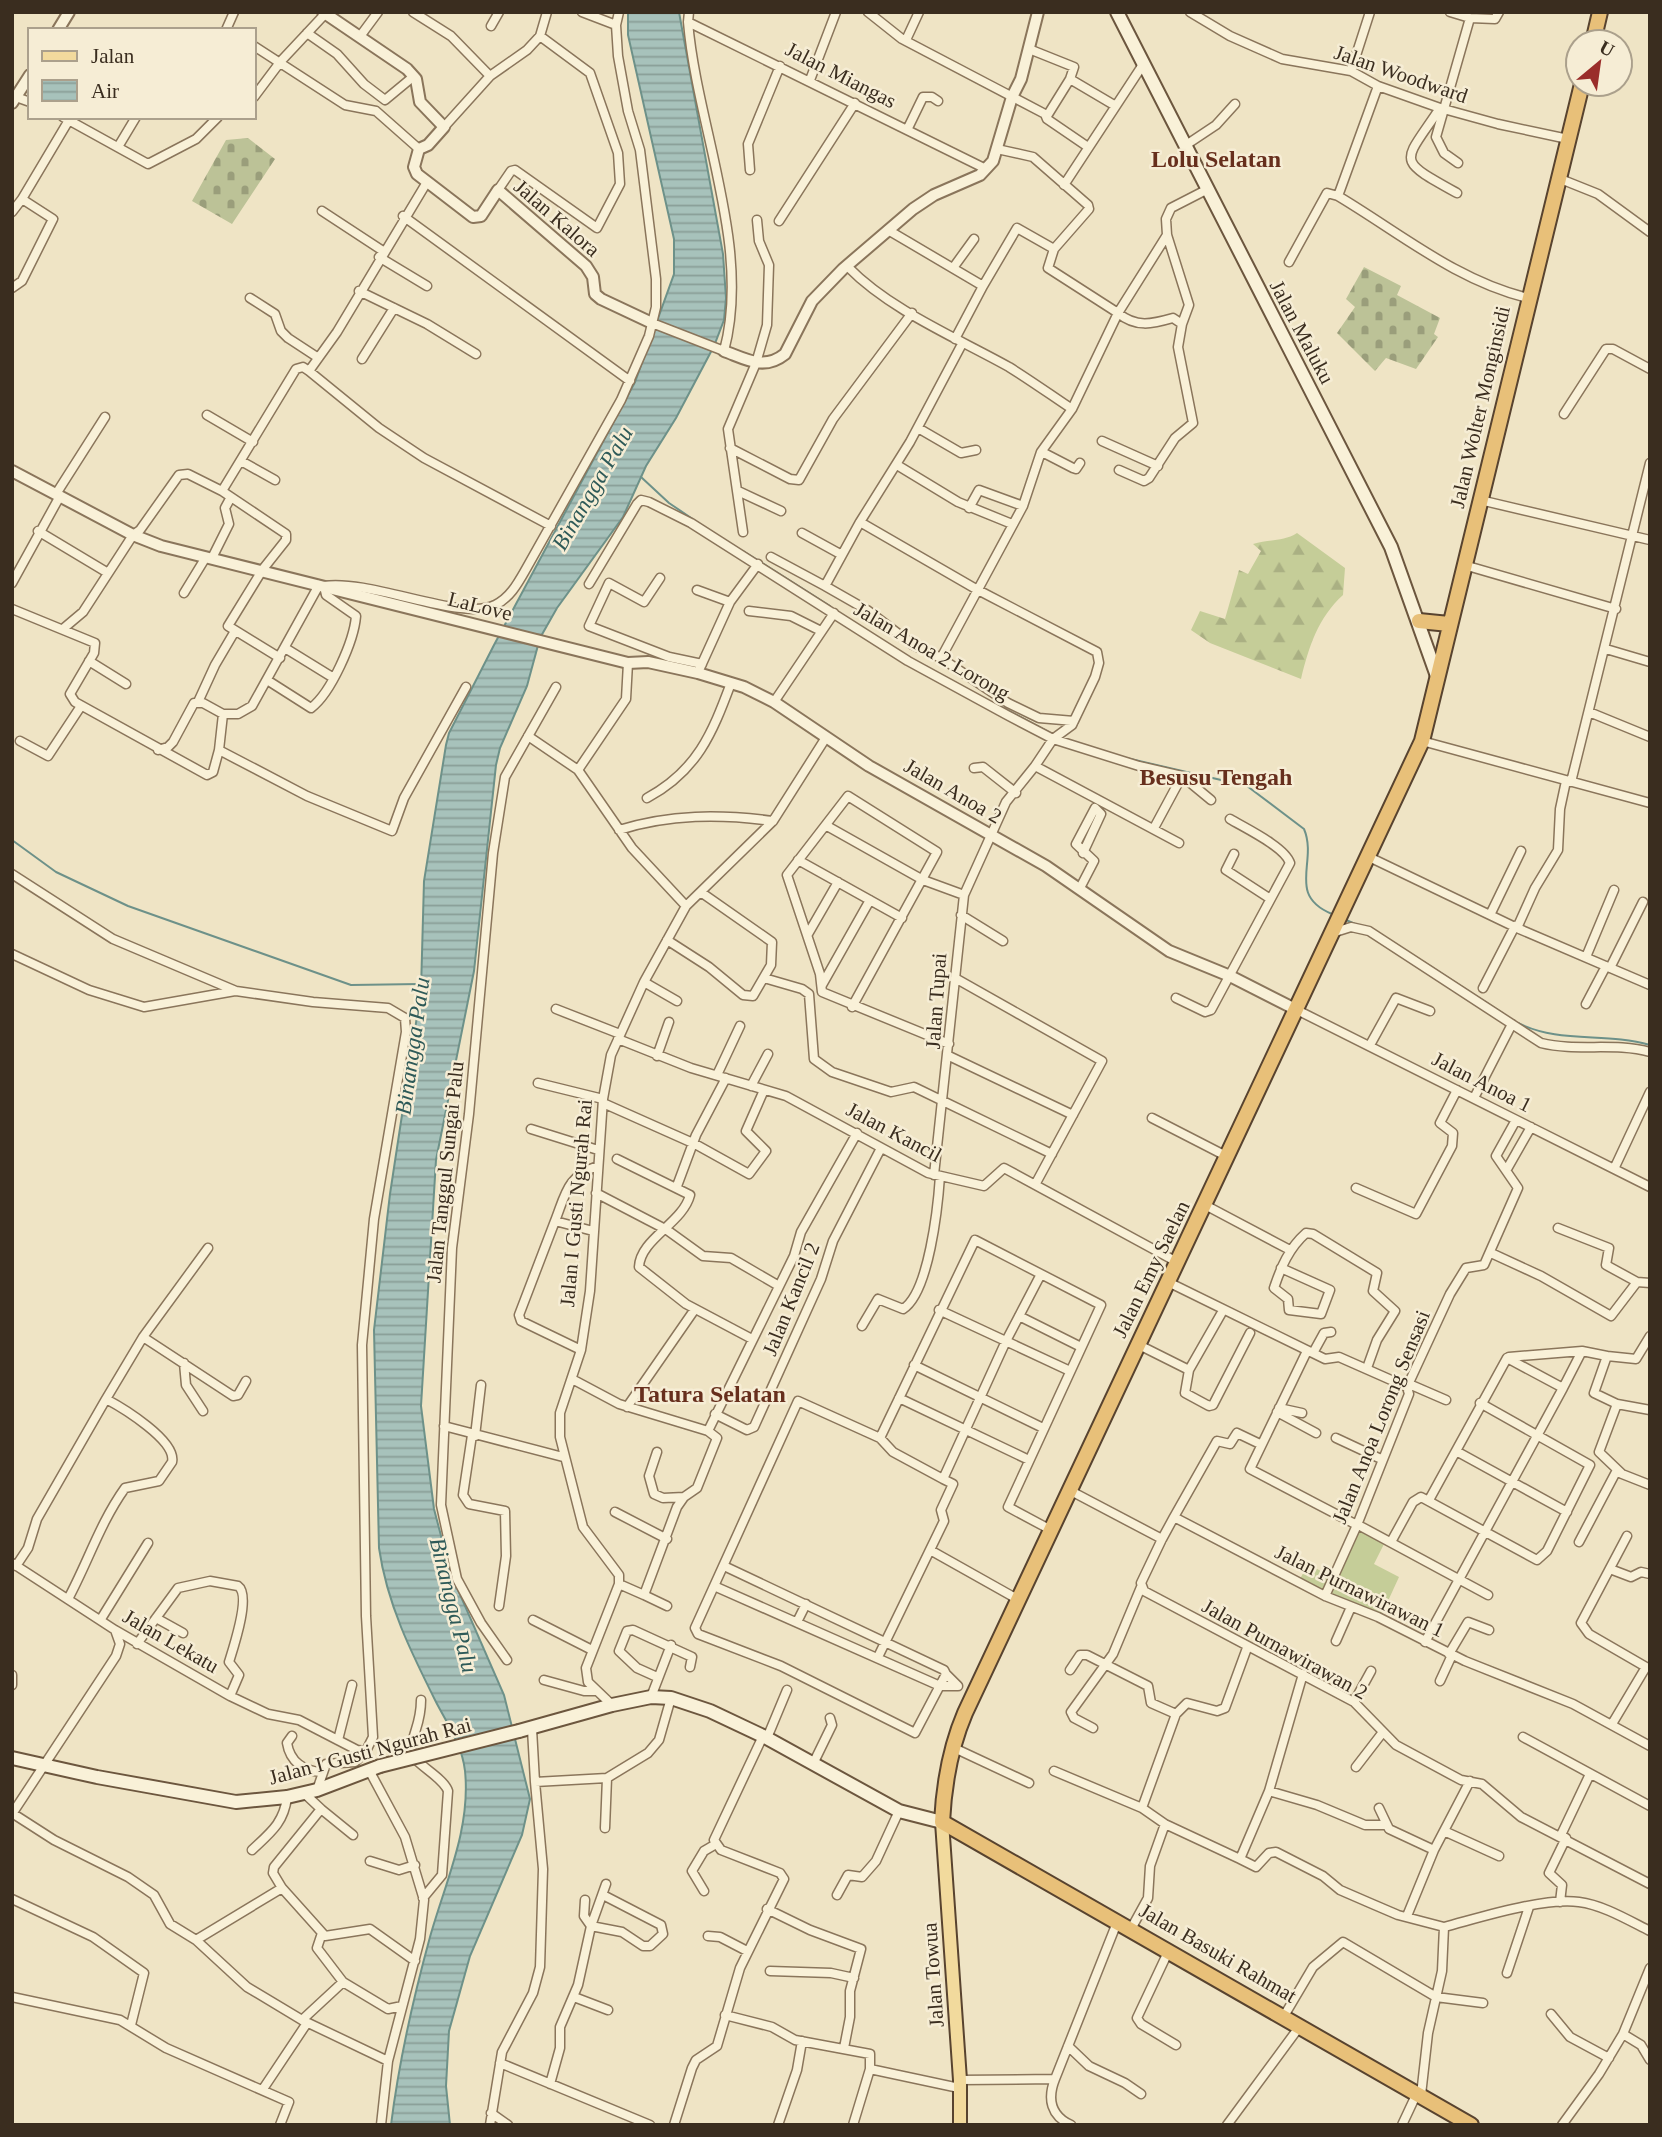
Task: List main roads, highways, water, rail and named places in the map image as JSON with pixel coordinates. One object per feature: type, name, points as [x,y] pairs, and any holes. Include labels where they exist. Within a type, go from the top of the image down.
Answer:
[{"type":"highway","name":"Jalan Wolter Monginsidi","points":[[1422,741],[1578,98]]},
{"type":"highway","points":[[1419,621],[1449,624]]},
{"type":"highway","name":"Jalan Emy Saelan","points":[[942,1822],[952,1747],[974,1694],[1422,741]]},
{"type":"highway","name":"Jalan Basuki Rahmat","points":[[942,1822],[1301,2025],[1471,2125]]},
{"type":"main road","name":"Jalan Maluku","points":[[1117,12],[1359,482],[1399,566],[1437,676]]},
{"type":"main road","name":"Jalan I Gusti Ngurah Rai","points":[[12,1758],[213,1800],[236,1802],[287,1797],[375,1768],[612,1705],[651,1697],[671,1698],[693,1704],[765,1737],[899,1811],[942,1822]]},
{"type":"main road","name":"Jalan Towua","points":[[942,1822],[960,2084],[960,2125]]},
{"type":"water","name":"Binangga Palu","points":[[628,12],[679,12],[723,254],[726,298],[724,320],[714,346],[676,418],[646,466],[623,517],[557,608],[540,638],[527,686],[500,748],[496,765],[474,971],[436,1160],[421,1406],[434,1509],[451,1574],[504,1695],[530,1799],[522,1835],[470,1956],[449,2031],[446,2086],[450,2125],[391,2125],[412,2007],[461,1835],[466,1793],[461,1752],[401,1627],[388,1589],[379,1548],[374,1330],[390,1194],[421,990],[424,881],[449,733],[635,382],[674,274],[674,239],[628,35]]},
{"type":"waterway","points":[[641,477],[669,503],[700,524]]},
{"type":"waterway","points":[[743,551],[830,606]]},
{"type":"waterway","points":[[994,703],[1054,735]]},
{"type":"waterway","points":[[1122,757],[1247,786],[1304,829],[1308,854],[1306,877],[1310,897],[1318,906],[1332,914]]},
{"type":"waterway","name":"Binangga Palu","points":[[12,840],[56,872],[128,906],[351,985],[420,984]]},
{"type":"waterway","points":[[1344,919],[1355,924]]},
{"type":"waterway","points":[[1424,962],[1504,1014]]},
{"type":"waterway","points":[[1518,1023],[1566,1036],[1616,1039],[1650,1045]]},
{"type":"district","name":"Lolu Selatan","points":[[1216,159]]},
{"type":"district","name":"Besusu Tengah","points":[[1216,777]]},
{"type":"district","name":"Tatura Selatan","points":[[710,1394]]}]
